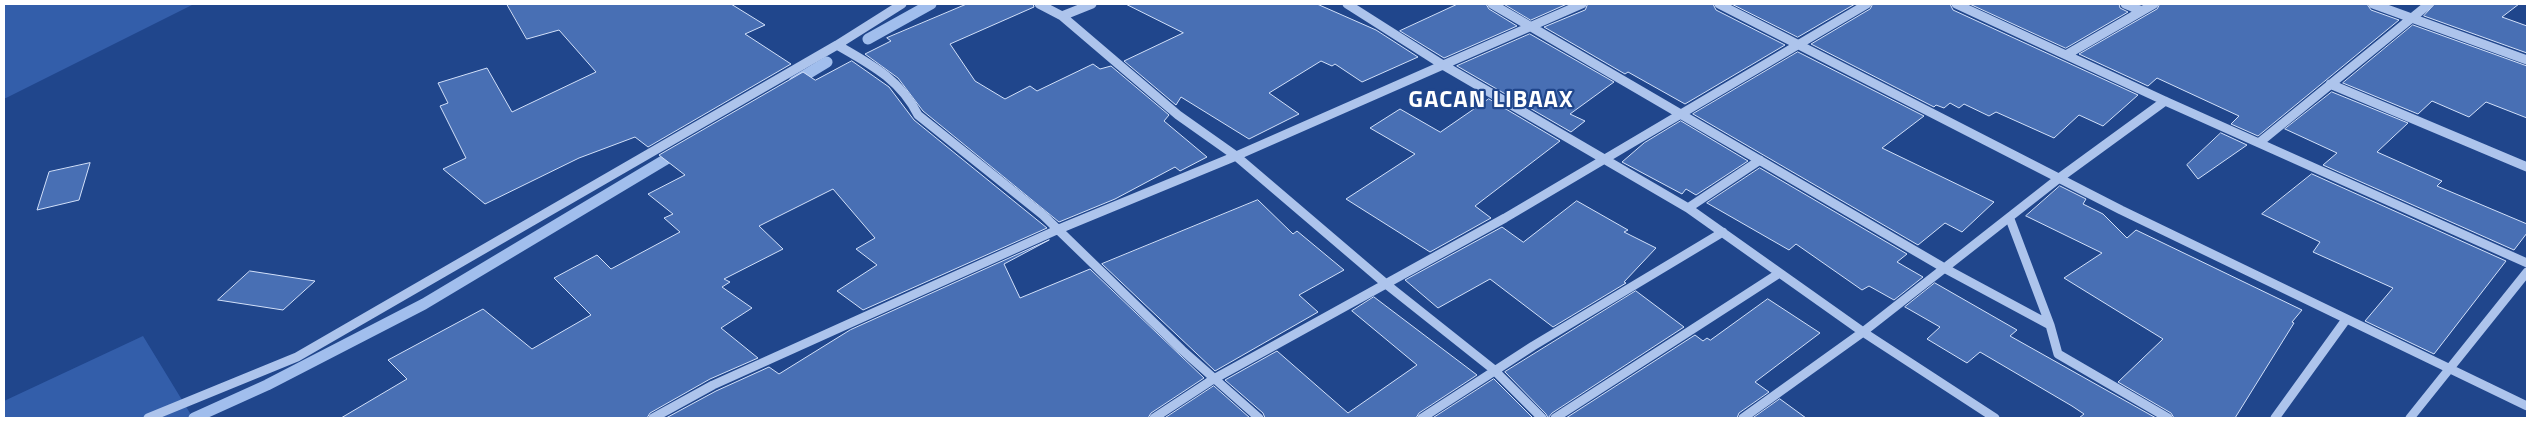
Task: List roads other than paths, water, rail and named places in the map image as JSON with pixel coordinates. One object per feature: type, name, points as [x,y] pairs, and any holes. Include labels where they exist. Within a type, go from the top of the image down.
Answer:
[{"type":"street","points":[[148,418],[297,357],[837,45],[902,4]]},
{"type":"street","points":[[1039,4],[1062,16],[1178,115],[1236,156],[1386,284],[1493,370],[1542,418]]},
{"type":"street","points":[[1062,16],[1092,4]]},
{"type":"street","points":[[1347,4],[1443,65],[1688,208],[1778,274],[1995,418]]},
{"type":"street","points":[[1492,4],[1681,112],[1946,269],[2050,325]]},
{"type":"street","points":[[653,418],[713,386],[1059,229],[1236,156],[1528,26],[1582,4]]},
{"type":"street","points":[[1719,4],[2058,179],[2345,321],[2527,406]]},
{"type":"street","points":[[1154,418],[1212,380],[1505,218],[1681,112],[1799,46],[1866,4]]},
{"type":"street","points":[[1956,4],[2165,101],[2527,263]]},
{"type":"street","points":[[2125,4],[2142,11]]},
{"type":"street","points":[[2066,55],[2154,4]]},
{"type":"street","points":[[2373,4],[2527,60]]},
{"type":"street","points":[[2260,142],[2429,4]]},
{"type":"street","points":[[837,45],[885,73],[911,101],[918,115],[1014,190],[1059,229],[1212,380],[1259,418]]},
{"type":"street","points":[[2330,84],[2527,167]]},
{"type":"street","points":[[1743,418],[1863,332],[1946,269],[2058,179],[2165,101]]},
{"type":"street","points":[[1688,208],[1760,160]]},
{"type":"street","points":[[2010,218],[2050,325],[2058,354],[2168,418]]},
{"type":"street","points":[[1422,418],[1493,370],[1723,232]]},
{"type":"street","points":[[2410,418],[2527,272]]},
{"type":"street","points":[[1555,418],[1778,274]]},
{"type":"street","points":[[2275,418],[2345,321]]},
{"type":"waterway","points":[[868,39],[931,4]]},
{"type":"waterway","points":[[794,82],[827,62]]},
{"type":"waterway","points":[[194,418],[267,385],[424,304],[678,152]]},
{"type":"district","name":"GACAN LIBAAX","points":[[1491,101]]}]
